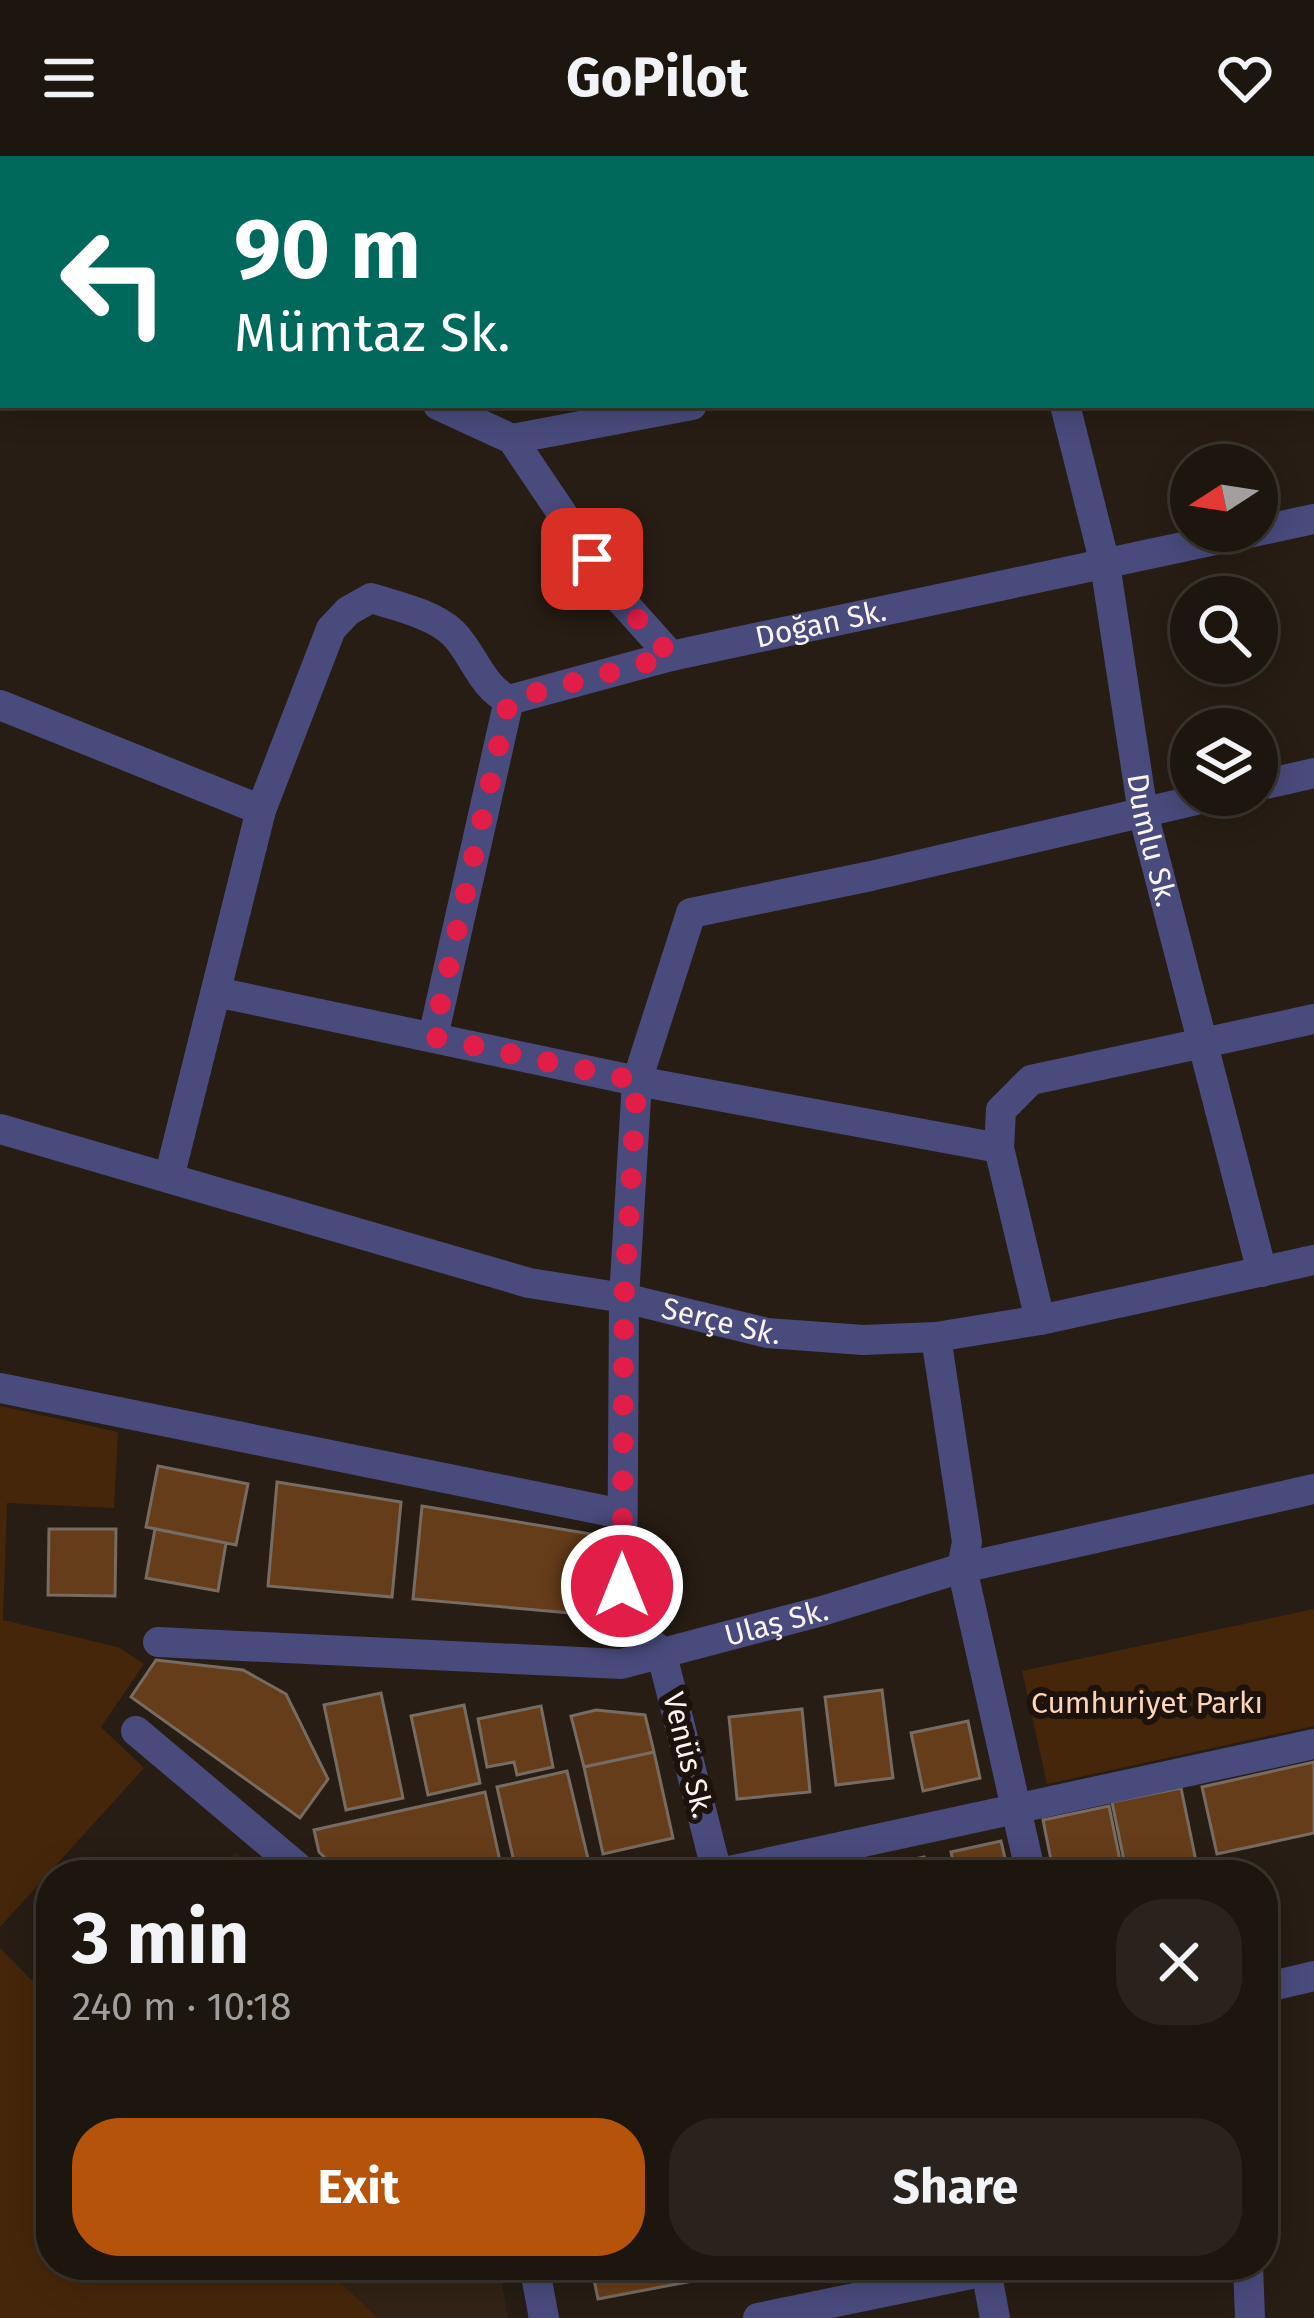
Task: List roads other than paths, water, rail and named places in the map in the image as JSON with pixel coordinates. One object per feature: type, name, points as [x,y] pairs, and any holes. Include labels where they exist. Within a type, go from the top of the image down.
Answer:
[{"type":"street","points":[[444,408],[512,440],[619,598],[671,656]]},
{"type":"street","name":"Dumlu Sk.","points":[[1066,408],[1105,563],[1143,812],[1262,1272]]},
{"type":"street","points":[[512,440],[637,410]]},
{"type":"street","name":"Doğan Sk.","points":[[509,700],[671,656],[1314,519]]},
{"type":"street","points":[[169,1178],[261,811],[331,629],[348,611],[371,598],[416,612],[451,632],[495,693],[509,700],[433,1037]]},
{"type":"street","points":[[0,705],[261,811]]},
{"type":"street","points":[[1278,781],[1314,772]]},
{"type":"street","points":[[1143,812],[1170,806]]},
{"type":"street","name":"Venüs Sk.","points":[[711,1860],[662,1651],[622,1622],[624,1298],[637,1081],[691,913],[1143,812]]},
{"type":"street","points":[[216,992],[637,1081],[999,1148]]},
{"type":"street","points":[[1040,1320],[999,1148],[1001,1110],[1031,1080],[1314,1019]]},
{"type":"street","name":"Serçe Sk.","points":[[0,1129],[530,1283],[624,1298],[767,1333],[863,1340],[936,1337],[1040,1320],[1314,1260]]},
{"type":"street","points":[[936,1337],[967,1542],[962,1568],[1027,1860]]},
{"type":"street","points":[[0,1388],[622,1514]]},
{"type":"street","name":"Ulaş Sk.","points":[[158,1642],[621,1664],[962,1568],[1314,1490]]},
{"type":"street","points":[[136,1731],[289,1860]]},
{"type":"street","points":[[778,1860],[1314,1744]]},
{"type":"street","points":[[1278,1984],[1314,1976]]},
{"type":"street","points":[[537,2280],[544,2318]]},
{"type":"street","points":[[758,2318],[931,2280]]},
{"type":"street","points":[[988,2280],[995,2318]]},
{"type":"street","points":[[1249,2280],[1250,2318]]},
{"type":"park label","name":"Cumhuriyet Parkı","points":[[1147,1703]]}]
